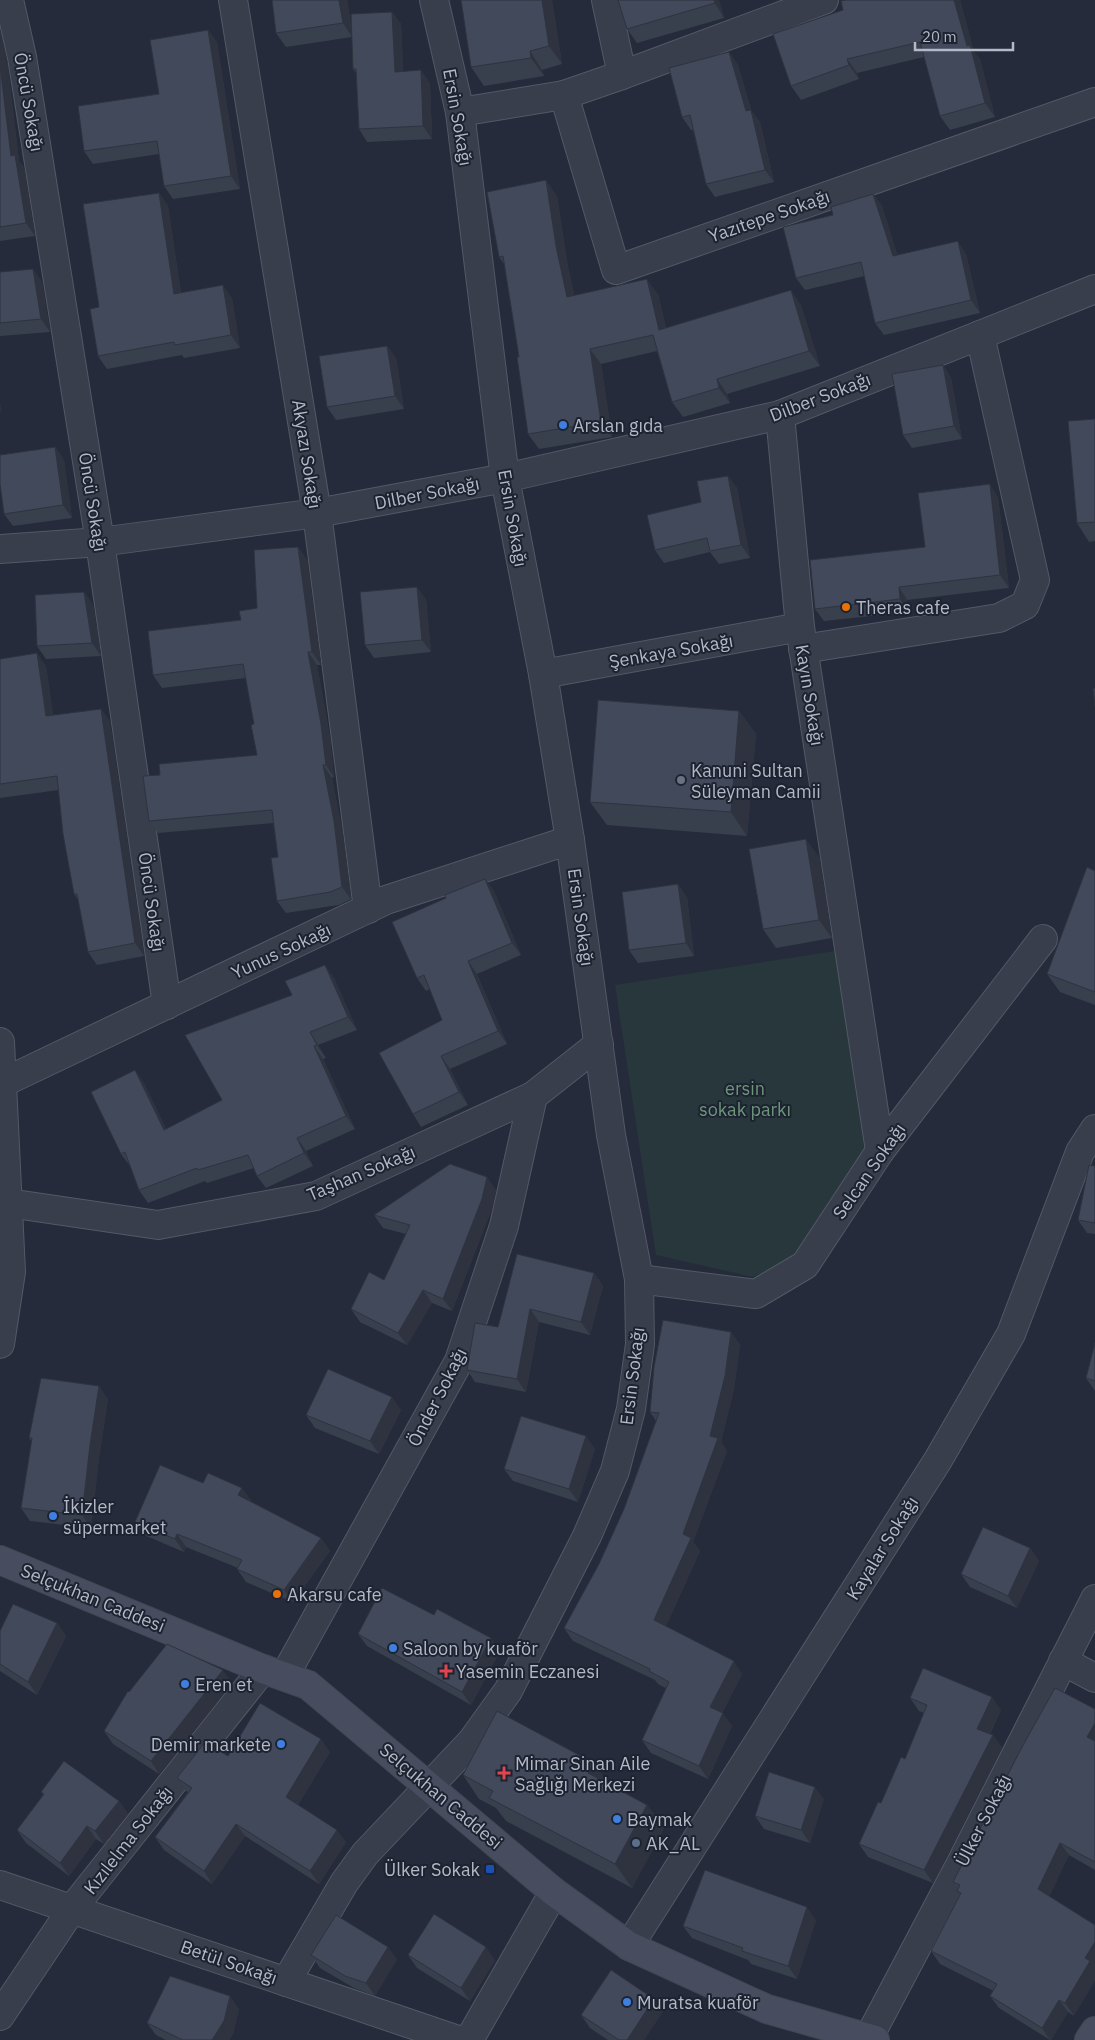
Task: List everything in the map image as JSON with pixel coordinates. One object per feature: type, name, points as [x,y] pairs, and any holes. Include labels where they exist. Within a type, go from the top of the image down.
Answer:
[{"type":"street","name":"Öncü Sokağı","points":[[9,0],[22,57],[100,542],[167,1005]]},
{"type":"street","name":"Akyazı Sokağı","points":[[234,0],[317,513],[368,909]]},
{"type":"street","name":"Ersin Sokağı","points":[[286,1982],[344,1883],[366,1854],[472,1741],[508,1691],[587,1536],[615,1471],[631,1409],[640,1344],[639,1279],[611,1135],[570,840],[543,674],[505,478],[460,112],[434,0]]},
{"type":"street","points":[[606,0],[622,75]]},
{"type":"street","points":[[460,112],[564,95],[824,0]]},
{"type":"street","name":"Yazıtepe Sokağı","points":[[564,95],[616,270],[1095,102]]},
{"type":"street","name":"Dilber Sokağı","points":[[0,549],[100,542],[317,513],[505,478],[780,415],[1095,289]]},
{"type":"street","name":"Şenkaya Sokağı","points":[[543,674],[802,638],[999,618],[1025,605],[1036,580],[980,334]]},
{"type":"street","name":"Kayın Sokağı","points":[[780,415],[802,638],[880,1151]]},
{"type":"street","name":"Yunus Sokağı","points":[[1,1084],[386,900],[570,840]]},
{"type":"street","name":"Selcan Sokağı","points":[[639,1279],[756,1294],[805,1265],[880,1151],[1043,940]]},
{"type":"street","points":[[0,1042],[11,1272],[1,1336]]},
{"type":"street","name":"Taşhan Sokağı","points":[[8,1203],[158,1225],[316,1196],[533,1096],[599,1044]]},
{"type":"street","name":"Önder Sokağı","points":[[274,1672],[459,1361],[504,1226],[533,1096]]},
{"type":"street","name":"Kayalar Sokağı","points":[[629,1946],[938,1460],[1011,1334],[1080,1152],[1095,1129]]},
{"type":"street","name":"Selçukhan Caddesi","points":[[0,1560],[308,1685],[554,1892],[629,1946],[767,2009],[867,2040]]},
{"type":"street","name":"Ülker Sokağı","points":[[867,2040],[960,1866],[1095,1599]]},
{"type":"street","points":[[1063,1661],[1095,1678]]},
{"type":"street","name":"Kızılelma Sokağı","points":[[0,2016],[72,1909],[274,1672]]},
{"type":"street","name":"Betül Sokağı","points":[[0,1885],[458,2040]]},
{"type":"street","points":[[469,2040],[554,1892]]},
{"type":"street","points":[[1089,2040],[1095,2031]]},
{"type":"green space","name":"ersin sokak parkı","points":[[835,951],[865,1153],[793,1258],[753,1277],[656,1255],[615,985]]},
{"type":"building","points":[[272,0],[339,0],[343,23],[276,33]]},
{"type":"building","points":[[461,0],[542,0],[549,46],[530,51],[531,58],[471,67]]},
{"type":"building","points":[[618,0],[714,0],[715,3],[627,29]]},
{"type":"building","points":[[954,0],[967,46],[970,45],[985,103],[940,116],[920,42],[847,59],[849,65],[791,86],[773,34],[843,10],[841,1]]},
{"type":"building","points":[[392,12],[395,72],[421,70],[423,126],[359,129],[356,69],[353,69],[351,14]]},
{"type":"building","points":[[208,30],[231,176],[164,186],[157,141],[84,151],[78,106],[159,94],[150,40]]},
{"type":"building","points":[[729,52],[746,111],[751,110],[765,170],[706,184],[690,115],[682,117],[669,68]]},
{"type":"building","points":[[0,65],[11,156],[15,155],[26,223],[0,227]]},
{"type":"building","points":[[546,180],[556,246],[567,297],[647,279],[659,330],[791,290],[809,351],[717,379],[719,388],[672,402],[653,335],[590,349],[601,422],[528,434],[517,357],[519,357],[503,256],[499,257],[487,192]]},
{"type":"building","points":[[159,193],[174,294],[223,285],[231,335],[175,345],[174,342],[98,356],[90,309],[99,307],[83,204]]},
{"type":"building","points":[[873,194],[893,256],[958,241],[971,300],[875,323],[861,262],[796,278],[783,227],[833,215],[831,207]]},
{"type":"building","points":[[33,269],[41,319],[0,323],[0,272]]},
{"type":"building","points":[[387,346],[395,396],[327,407],[319,356]]},
{"type":"building","points":[[943,365],[954,426],[903,435],[892,374]]},
{"type":"building","points":[[1095,419],[1095,522],[1077,523],[1068,421]]},
{"type":"building","points":[[55,447],[63,505],[4,514],[0,484],[0,455]]},
{"type":"building","points":[[728,476],[741,545],[710,551],[707,538],[655,550],[647,515],[701,502],[697,481]]},
{"type":"building","points":[[990,484],[1000,575],[899,587],[900,599],[815,609],[810,560],[925,547],[918,493]]},
{"type":"building","points":[[298,547],[312,652],[308,652],[321,724],[326,765],[323,765],[334,821],[342,887],[330,892],[277,901],[271,858],[278,857],[272,810],[149,821],[143,776],[160,775],[159,764],[257,755],[251,725],[254,724],[243,664],[153,675],[148,631],[241,620],[239,611],[257,608],[254,550]]},
{"type":"building","points":[[417,587],[422,640],[365,645],[360,592]]},
{"type":"building","points":[[84,592],[92,643],[37,646],[35,595]]},
{"type":"building","points":[[37,653],[46,716],[101,709],[135,943],[88,952],[77,894],[74,894],[63,834],[57,776],[0,784],[0,659]]},
{"type":"building","points":[[1095,688],[1095,707],[1093,689]]},
{"type":"building","name":"Kanuni Sultan Süleyman Camii","points":[[598,700],[739,711],[731,812],[590,802]]},
{"type":"building","points":[[806,839],[819,920],[763,929],[749,849]]},
{"type":"building","points":[[1087,867],[1095,871],[1095,992],[1047,974]]},
{"type":"building","points":[[485,879],[512,943],[468,961],[498,1031],[441,1056],[459,1092],[413,1114],[379,1053],[442,1020],[424,975],[417,978],[392,922],[446,898],[445,895]]},
{"type":"building","points":[[678,884],[686,943],[629,950],[622,892]]},
{"type":"building","points":[[325,965],[348,1017],[310,1032],[317,1045],[314,1046],[346,1116],[297,1138],[304,1153],[257,1176],[248,1155],[198,1170],[197,1168],[139,1190],[125,1152],[121,1154],[91,1092],[135,1070],[164,1130],[222,1100],[185,1035],[292,995],[285,981]]},
{"type":"building","points":[[450,1164],[487,1177],[482,1199],[443,1299],[423,1290],[398,1333],[351,1309],[369,1272],[384,1280],[410,1225],[374,1215]]},
{"type":"building","points":[[1089,1165],[1095,1166],[1095,1223],[1078,1220]]},
{"type":"building","points":[[517,1254],[594,1273],[581,1322],[530,1309],[517,1379],[467,1370],[475,1323],[498,1327]]},
{"type":"building","points":[[663,1320],[731,1332],[725,1376],[710,1436],[718,1438],[683,1534],[691,1538],[654,1620],[734,1661],[710,1707],[723,1713],[699,1766],[642,1740],[669,1682],[649,1671],[650,1669],[564,1628],[599,1564],[624,1509],[659,1413],[650,1412],[654,1367]]},
{"type":"building","points":[[1095,1343],[1095,1381],[1086,1378]]},
{"type":"building","points":[[328,1369],[392,1397],[370,1441],[306,1415]]},
{"type":"building","points":[[41,1378],[99,1386],[82,1515],[21,1508],[32,1438],[29,1438]]},
{"type":"building","points":[[521,1416],[586,1436],[569,1489],[504,1469]]},
{"type":"building","points":[[160,1465],[203,1483],[208,1473],[242,1488],[238,1495],[321,1538],[284,1590],[237,1569],[242,1560],[177,1534],[175,1539],[135,1522]]},
{"type":"building","points":[[983,1527],[1030,1548],[1008,1596],[961,1574]]},
{"type":"building","points":[[382,1588],[434,1615],[437,1609],[491,1638],[462,1692],[358,1634]]},
{"type":"building","points":[[13,1604],[57,1623],[28,1682],[0,1664],[0,1631]]},
{"type":"building","points":[[167,1644],[223,1670],[151,1761],[104,1731],[128,1691]]},
{"type":"building","points":[[923,1668],[992,1697],[977,1729],[993,1735],[924,1870],[859,1844],[878,1802],[881,1803],[901,1757],[905,1759],[927,1705],[910,1698]]},
{"type":"building","points":[[1055,1688],[1095,1709],[1095,1723],[1087,1737],[1095,1741],[1095,1862],[1060,1843],[1038,1889],[1095,1925],[1095,1942],[1085,1958],[1090,1961],[1065,2003],[1059,2000],[1042,2028],[990,1996],[997,1984],[931,1951],[961,1893],[957,1891],[960,1885],[953,1882],[1022,1747]]},
{"type":"building","points":[[260,1703],[321,1739],[286,1797],[337,1830],[310,1871],[236,1824],[204,1871],[155,1837],[192,1788],[177,1778],[205,1742],[228,1756]]},
{"type":"building","points":[[497,1711],[594,1763],[588,1773],[647,1805],[615,1864],[489,1798],[493,1791],[463,1775]]},
{"type":"building","points":[[64,1761],[119,1801],[95,1831],[87,1826],[60,1863],[17,1830],[44,1794],[41,1792]]},
{"type":"building","points":[[769,1772],[815,1787],[801,1830],[755,1816]]},
{"type":"building","points":[[705,1870],[807,1907],[788,1966],[742,1951],[743,1948],[683,1926]]},
{"type":"building","points":[[434,1914],[486,1947],[461,1988],[408,1955]]},
{"type":"building","points":[[336,1915],[388,1947],[366,1983],[345,1976],[311,1955]]},
{"type":"building","points":[[611,1970],[654,1999],[627,2040],[619,2040],[581,2015]]},
{"type":"building","points":[[170,1976],[230,1996],[224,2021],[212,2040],[183,2040],[147,2023]]},
{"type":"place","name":"Arslan gıda","points":[[563,425]]},
{"type":"place","name":"Theras cafe","points":[[846,607]]},
{"type":"place","name":"Kanuni Sultan Süleyman Camii","points":[[681,780]]},
{"type":"place","name":"İkizler süpermarket","points":[[53,1516]]},
{"type":"place","name":"Akarsu cafe","points":[[277,1594]]},
{"type":"place","name":"Saloon by kuaför","points":[[393,1648]]},
{"type":"place","name":"Yasemin Eczanesi","points":[[446,1671]]},
{"type":"place","name":"Eren et","points":[[185,1684]]},
{"type":"place","name":"Demir markete","points":[[281,1744]]},
{"type":"place","name":"Mimar Sinan Aile Sağlığı Merkezi","points":[[504,1773]]},
{"type":"place","name":"Baymak","points":[[617,1819]]},
{"type":"place","name":"AK_AL","points":[[636,1843]]},
{"type":"place","name":"Ülker Sokak","points":[[490,1869]]},
{"type":"place","name":"Muratsa kuaför","points":[[627,2002]]}]
